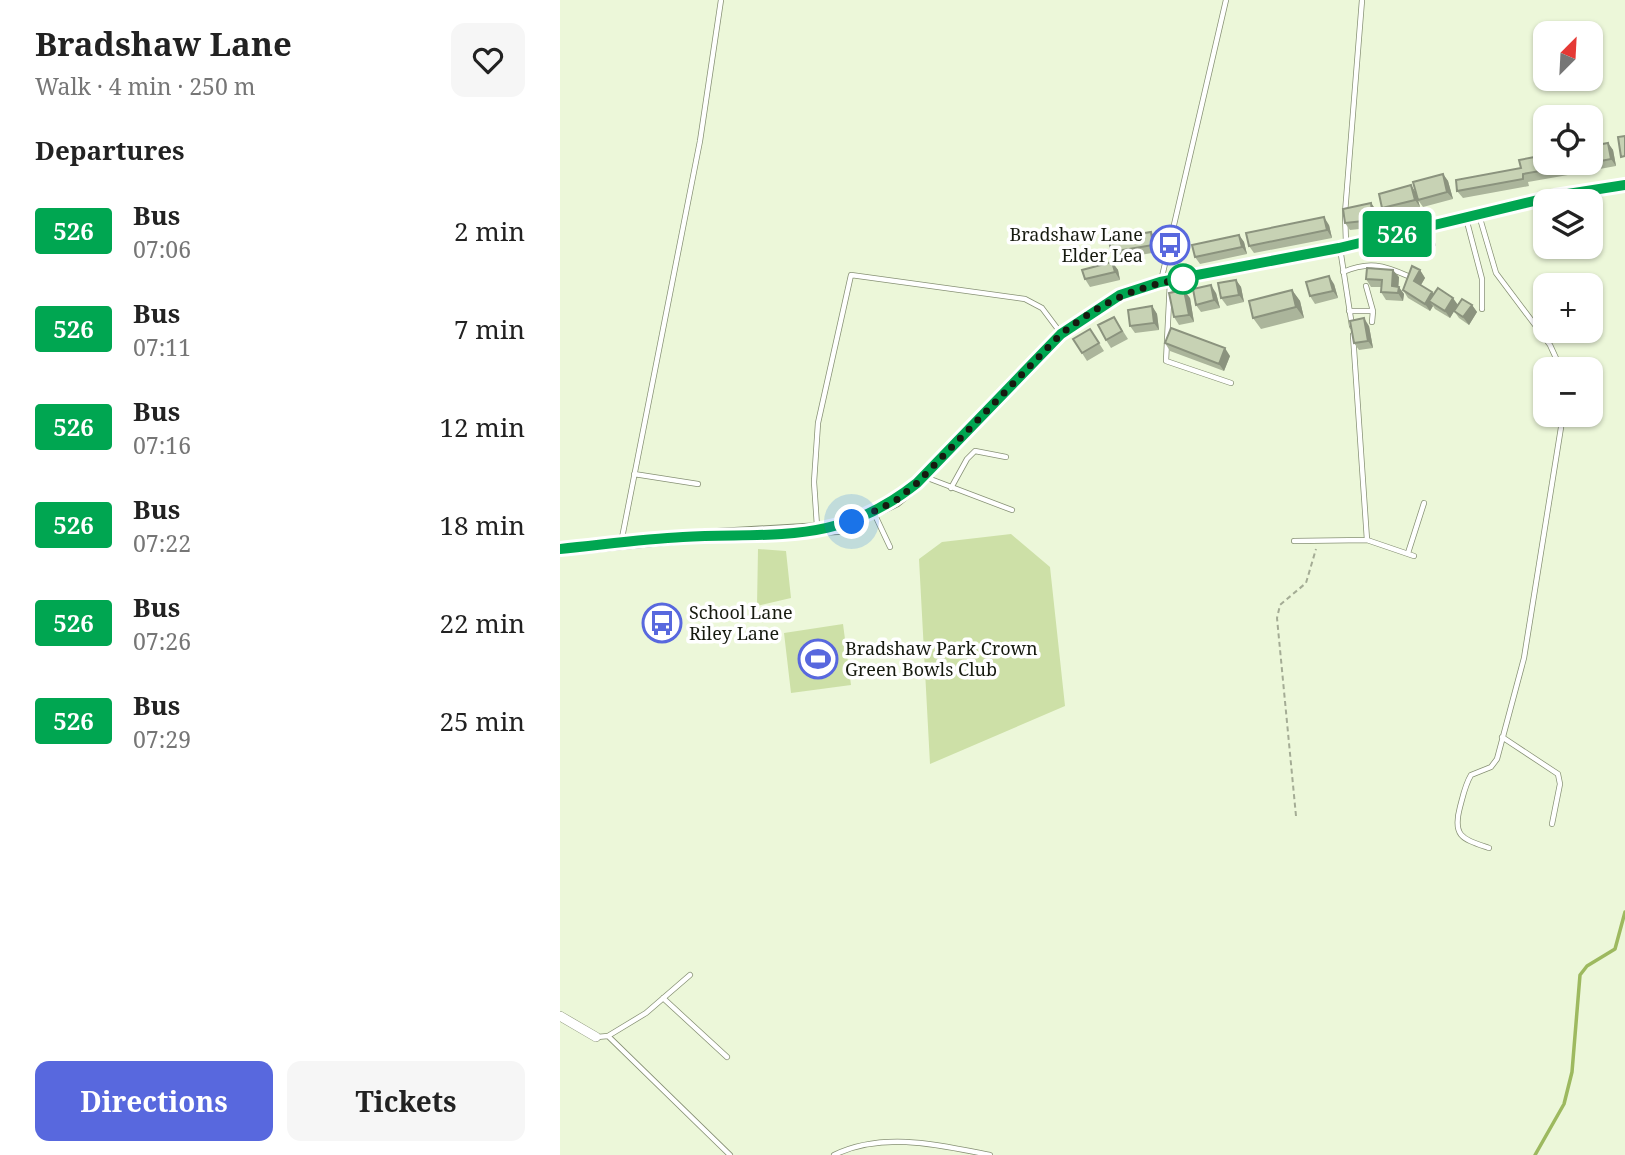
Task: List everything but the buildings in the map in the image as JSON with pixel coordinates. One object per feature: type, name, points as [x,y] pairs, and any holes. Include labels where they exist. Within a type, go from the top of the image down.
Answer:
[{"type":"street","points":[[560,549],[838,528],[895,501],[925,476],[1061,334],[1120,295],[1165,282],[1343,247],[1479,214],[1625,185]]},
{"type":"street","points":[[560,1016],[596,1037]]},
{"type":"lane","points":[[621,543],[700,141],[721,0]]},
{"type":"lane","points":[[1226,0],[1165,282],[1166,361],[1231,383]]},
{"type":"lane","points":[[1362,0],[1345,213],[1343,272],[1356,354],[1367,540]]},
{"type":"lane","points":[[1479,214],[1496,273],[1550,345],[1556,357]]},
{"type":"lane","points":[[1466,217],[1479,262],[1482,309]]},
{"type":"lane","points":[[1343,272],[1367,264],[1382,264],[1408,276]]},
{"type":"lane","points":[[818,530],[814,482],[818,423],[851,275],[1032,301],[1051,317],[1061,334]]},
{"type":"lane","points":[[1366,286],[1373,311],[1372,323]]},
{"type":"lane","points":[[1349,311],[1373,311]]},
{"type":"lane","points":[[1489,848],[1465,839],[1458,832],[1456,822],[1471,775],[1492,767],[1497,759],[1524,658],[1561,427]]},
{"type":"lane","points":[[951,488],[967,459],[975,451],[1006,457]]},
{"type":"lane","points":[[634,474],[698,484]]},
{"type":"lane","points":[[925,476],[1012,510]]},
{"type":"lane","points":[[1408,553],[1424,503]]},
{"type":"lane","points":[[874,512],[890,547]]},
{"type":"lane","points":[[1294,541],[1367,540],[1414,556]]},
{"type":"lane","points":[[1502,737],[1558,774],[1560,784],[1552,824]]},
{"type":"lane","points":[[596,1037],[608,1037],[641,1017],[690,975]]},
{"type":"lane","points":[[663,998],[727,1056]]},
{"type":"lane","points":[[608,1037],[730,1155]]},
{"type":"lane","points":[[834,1155],[847,1149],[872,1144],[928,1142],[990,1155]]},
{"type":"path","points":[[1296,816],[1277,618],[1280,605],[1306,583],[1314,552],[1323,540]]},
{"type":"green space","points":[[1011,534],[1050,567],[1065,706],[930,764],[919,559],[942,542]]},
{"type":"green space","points":[[758,549],[786,551],[791,598],[757,606]]},
{"type":"green space","name":"Bradshaw Park Crown Green Bowls Club","points":[[843,624],[851,685],[791,693],[784,633]]},
{"type":"waterway","points":[[1535,1155],[1564,1104],[1572,1072],[1580,975],[1587,966],[1615,949],[1625,912]]},
{"type":"bus line","name":"526","points":[[560,549],[683,537],[744,536],[838,528],[895,501],[917,483],[963,439],[1061,334],[1098,307],[1120,295],[1160,282],[1339,248],[1555,196],[1625,185]]},
{"type":"place","name":"Bradshaw Lane Elder Lea","points":[[1170,245]]},
{"type":"place","name":"School Lane Riley Lane","points":[[662,623]]},
{"type":"place","name":"Bradshaw Park Crown Green Bowls Club","points":[[818,659]]},
{"type":"route","points":[[852,522],[895,501],[917,483],[963,439],[1041,354],[1082,318],[1120,295],[1160,282],[1183,279]]}]
